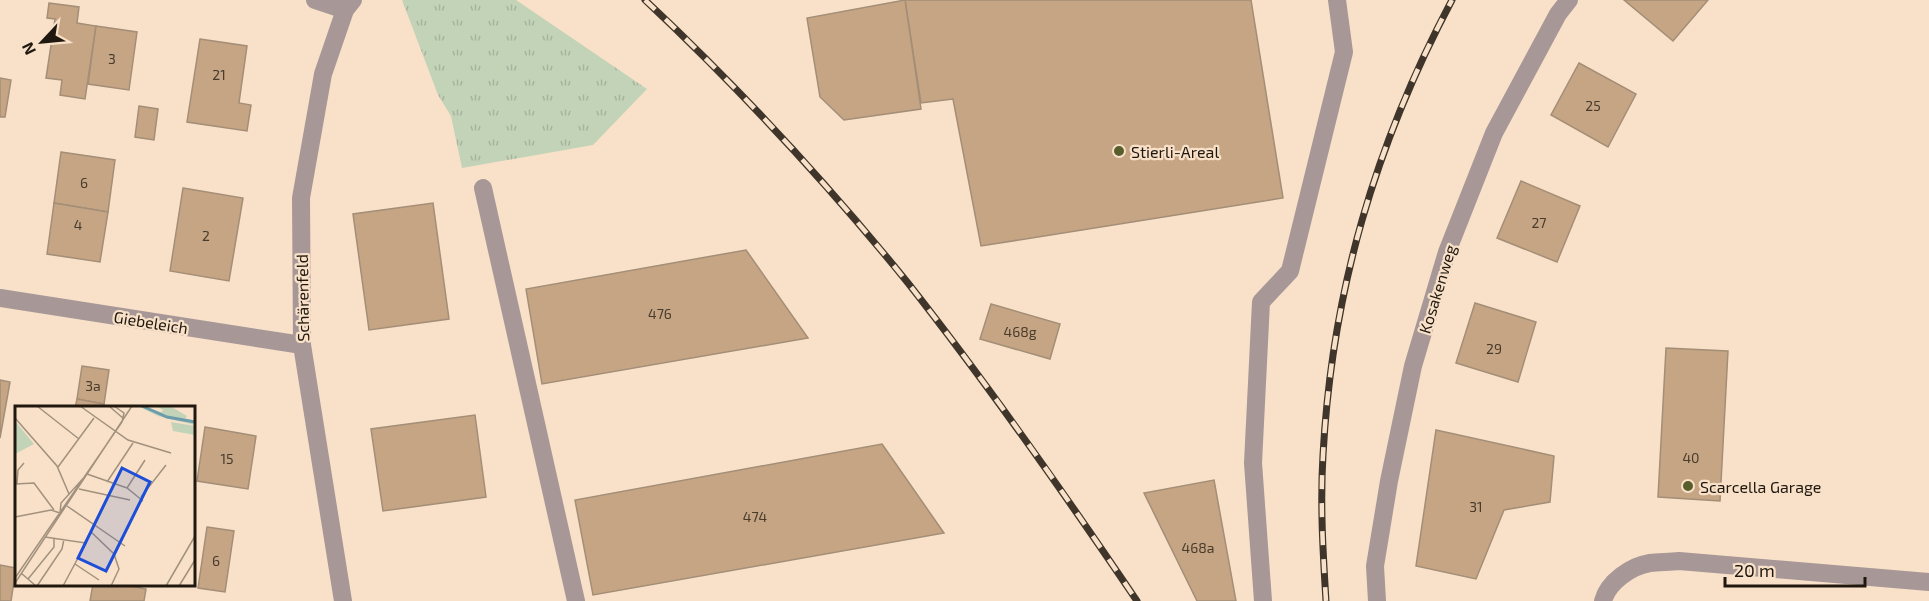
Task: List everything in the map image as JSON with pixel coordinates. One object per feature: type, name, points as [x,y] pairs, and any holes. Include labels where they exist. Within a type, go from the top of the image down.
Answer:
[{"type":"street","points":[[315,0],[349,5]]},
{"type":"street","points":[[1263,601],[1253,463],[1261,302],[1290,271],[1344,52],[1337,0]]},
{"type":"street","name":"Kosakenweg","points":[[1377,601],[1375,566],[1389,481],[1413,366],[1447,252],[1494,133],[1558,14],[1569,0]]},
{"type":"street","name":"Schärenfeld","points":[[344,601],[302,345],[301,198],[323,74],[349,5]]},
{"type":"street","points":[[483,188],[576,601]]},
{"type":"street","name":"Giebeleich","points":[[0,298],[302,345]]},
{"type":"street","points":[[1603,601],[1613,583],[1623,575],[1647,563],[1668,562],[1929,582]]},
{"type":"green space","points":[[402,0],[516,0],[647,89],[593,145],[462,168],[451,116],[438,95]]},
{"type":"building","name":"Stierli-Areal","points":[[905,0],[1251,0],[1283,198],[981,246],[953,99],[921,103]]},
{"type":"building","points":[[905,0],[921,109],[844,120],[820,97],[807,18]]},
{"type":"building","points":[[1624,0],[1708,0],[1673,41]]},
{"type":"building","points":[[49,3],[79,7],[77,23],[96,26],[85,99],[60,95],[62,80],[46,78],[55,19],[47,18]]},
{"type":"building","points":[[96,26],[137,32],[129,90],[88,84]]},
{"type":"building","points":[[200,39],[247,46],[239,103],[251,105],[247,131],[187,122]]},
{"type":"building","points":[[1579,63],[1636,94],[1608,147],[1551,115]]},
{"type":"building","points":[[0,78],[11,80],[5,117],[0,117]]},
{"type":"building","points":[[139,106],[158,109],[154,140],[135,137]]},
{"type":"building","points":[[61,152],[115,160],[108,212],[54,203]]},
{"type":"building","points":[[1521,181],[1580,206],[1557,262],[1497,238]]},
{"type":"building","points":[[183,188],[243,198],[229,281],[170,271]]},
{"type":"building","points":[[54,203],[108,212],[100,262],[47,254]]},
{"type":"building","points":[[433,203],[449,319],[369,330],[353,214]]},
{"type":"building","points":[[746,250],[808,338],[542,384],[526,289]]},
{"type":"building","points":[[1475,303],[1536,322],[1518,382],[1456,363]]},
{"type":"building","points":[[991,304],[1060,324],[1050,359],[980,339]]},
{"type":"building","points":[[1666,348],[1728,351],[1720,501],[1658,497]]},
{"type":"building","points":[[82,366],[109,370],[104,404],[77,399]]},
{"type":"building","points":[[0,380],[10,382],[0,438]]},
{"type":"building","points":[[77,399],[104,404],[104,406],[75,406]]},
{"type":"building","points":[[475,415],[486,497],[383,511],[371,429]]},
{"type":"building","points":[[205,427],[256,436],[248,489],[197,481]]},
{"type":"building","points":[[1436,430],[1554,456],[1550,502],[1504,510],[1476,579],[1416,566]]},
{"type":"building","points":[[882,444],[944,533],[593,595],[575,500]]},
{"type":"building","points":[[1214,480],[1236,601],[1197,601],[1144,493]]},
{"type":"building","points":[[207,527],[234,531],[225,592],[198,588]]},
{"type":"building","points":[[0,565],[15,568],[11,601],[0,601]]},
{"type":"building","points":[[93,586],[131,586],[146,589],[144,601],[90,601]]},
{"type":"railway","points":[[645,0],[781,137],[908,283],[1026,440],[1137,601]]},
{"type":"railway","points":[[1326,601],[1322,510],[1323,455],[1328,394],[1347,277],[1380,164],[1425,54],[1452,0]]},
{"type":"place","name":"Stierli-Areal","points":[[1119,151]]},
{"type":"place","name":"Scarcella Garage","points":[[1688,486]]}]
